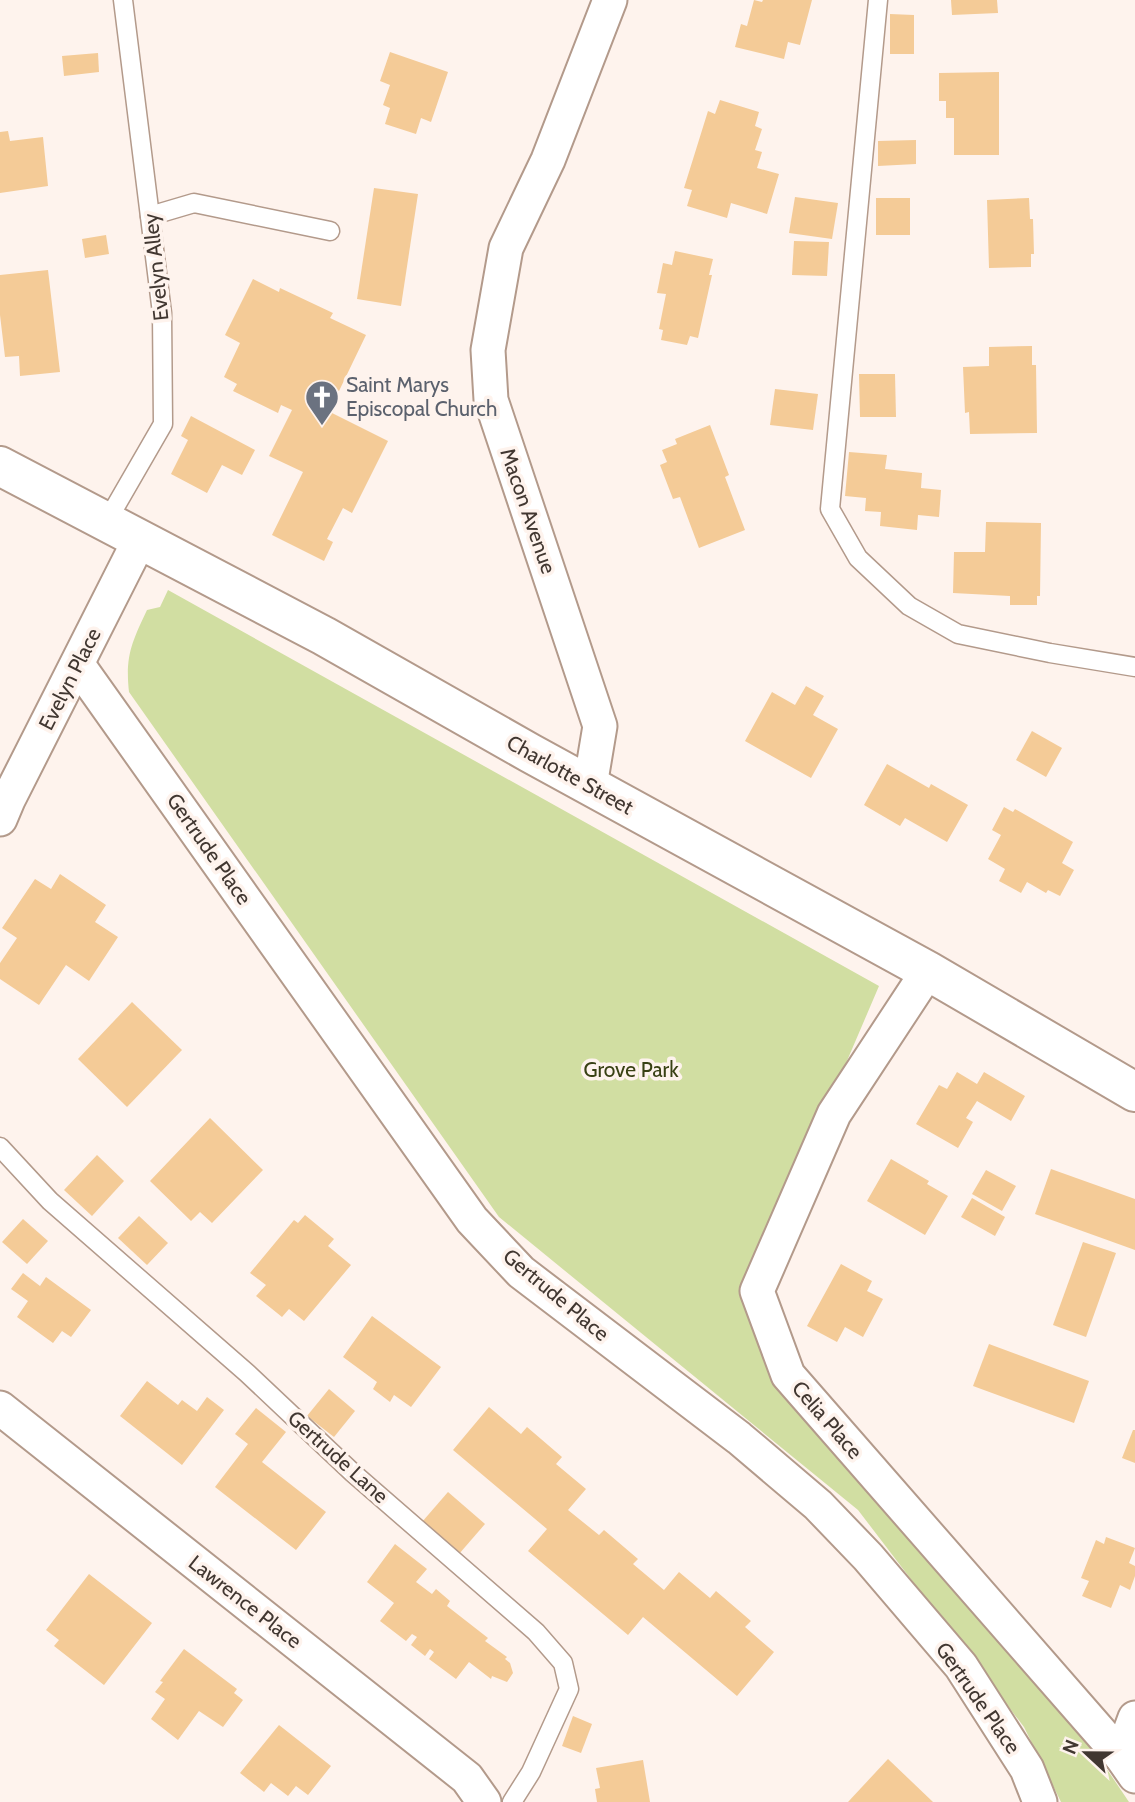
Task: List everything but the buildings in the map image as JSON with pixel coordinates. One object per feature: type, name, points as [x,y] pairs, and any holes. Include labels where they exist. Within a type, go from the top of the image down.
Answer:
[{"type":"street","name":"Macon Avenue","points":[[590,786],[600,726],[491,400],[488,350],[506,248],[548,160],[610,0]]},
{"type":"street","name":"Charlotte Street","points":[[0,466],[324,636],[590,786],[928,971],[1135,1093]]},
{"type":"street","name":"Evelyn Place","points":[[0,819],[140,539]]},
{"type":"street","name":"Gertrude Place","points":[[78,665],[472,1220],[521,1272],[738,1438],[818,1505],[868,1557],[961,1666],[1027,1769],[1040,1802]]},
{"type":"street","name":"Celia Place","points":[[928,971],[834,1114],[757,1291],[788,1375],[1128,1766]]},
{"type":"street","name":"Lawrence Place","points":[[0,1408],[467,1778],[484,1802]]},
{"type":"street","points":[[1128,1766],[1135,1718]]},
{"type":"lane","name":"Evelyn Alley","points":[[107,521],[163,424],[163,313],[123,0]]},
{"type":"lane","points":[[877,0],[831,509],[858,558],[909,606],[958,634],[1135,667]]},
{"type":"lane","points":[[150,216],[194,203],[330,231]]},
{"type":"lane","name":"Gertrude Lane","points":[[0,1147],[50,1201],[247,1373],[353,1473],[536,1632],[563,1663],[569,1689],[531,1772],[512,1802]]},
{"type":"green space","name":"Grove Park","points":[[168,590],[879,986],[749,1290],[771,1379],[1098,1756],[1129,1802],[1061,1802],[1024,1727],[858,1510],[499,1217],[129,692],[128,668],[134,641],[147,610],[160,607]]},
{"type":"place","name":"Saint Marys Episcopal Church","points":[[322,427]]}]
